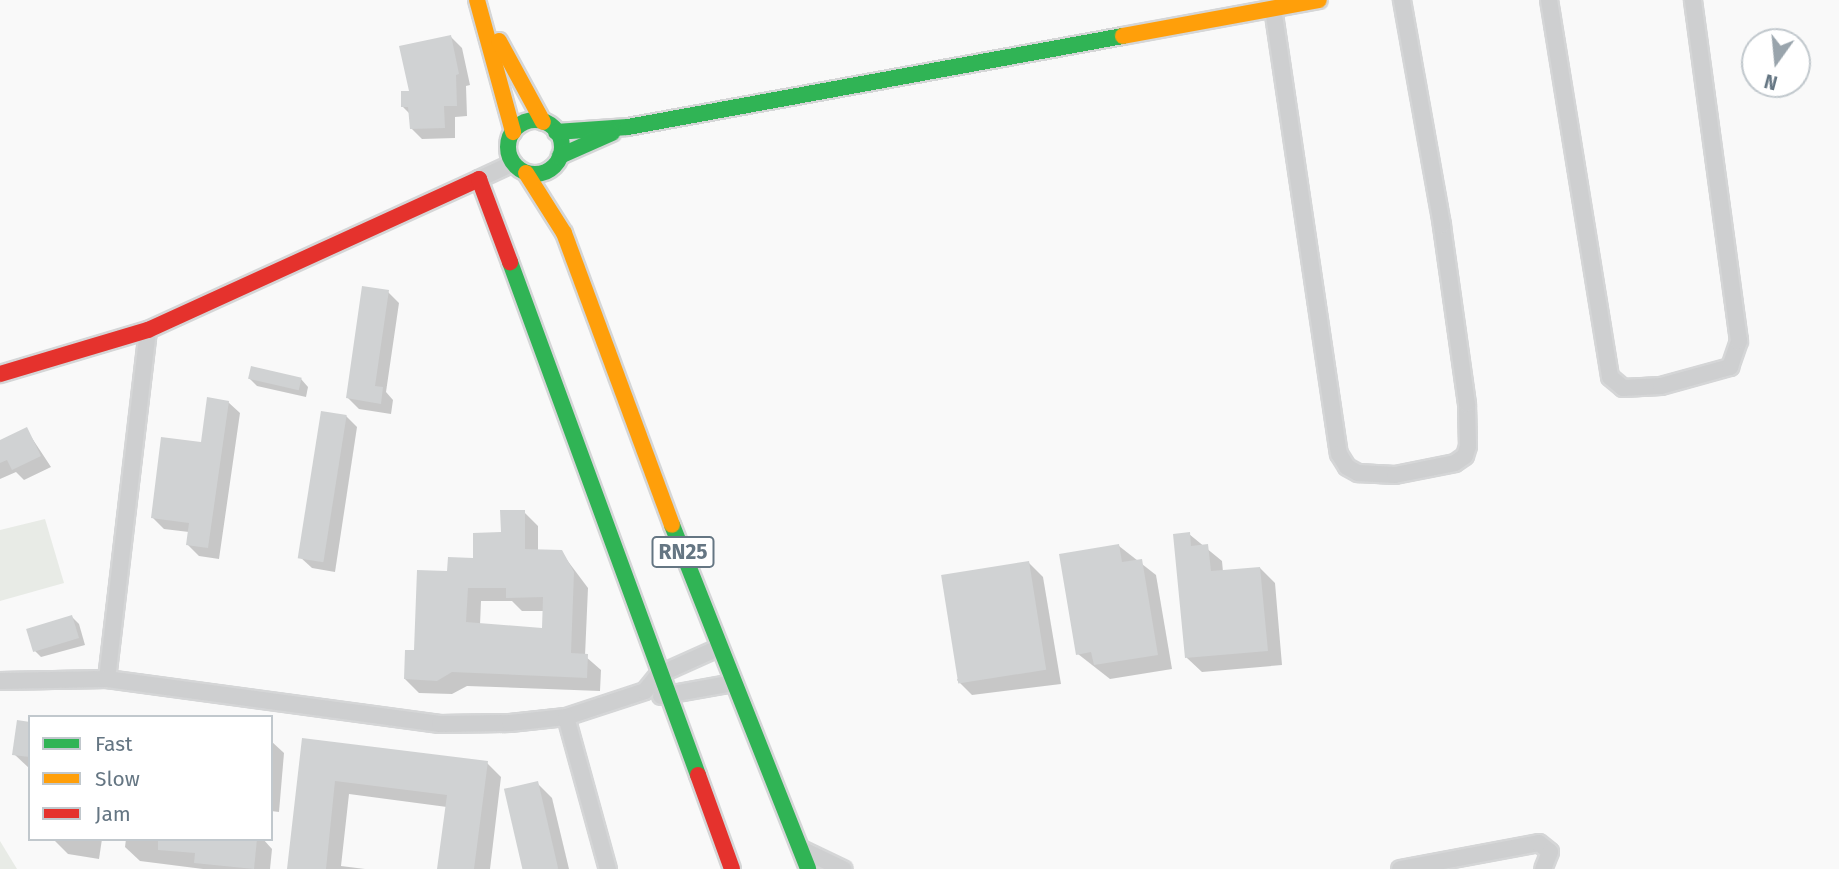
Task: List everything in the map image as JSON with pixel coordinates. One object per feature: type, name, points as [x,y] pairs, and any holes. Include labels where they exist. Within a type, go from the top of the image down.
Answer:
[{"type":"street","points":[[1221,0],[1225,17]]},
{"type":"street","points":[[513,132],[526,122],[549,127],[628,127],[1319,0]]},
{"type":"street","points":[[1273,8],[1339,454],[1347,467],[1358,473],[1395,475],[1455,463],[1465,456],[1468,446],[1467,404],[1442,225],[1402,0]]},
{"type":"street","points":[[1549,0],[1610,377],[1623,388],[1661,386],[1730,367],[1739,341],[1693,0]]},
{"type":"street","name":"RN25","points":[[477,1],[549,127],[558,159],[564,233]]},
{"type":"street","name":"RN25","points":[[477,1],[513,132],[508,148],[564,233],[718,648],[808,869]]},
{"type":"street","points":[[0,374],[148,330],[479,179],[520,168],[543,173],[558,159],[628,127]]},
{"type":"street","points":[[479,179],[658,675],[732,869]]},
{"type":"street","points":[[107,679],[148,330]]},
{"type":"street","points":[[0,681],[107,679],[440,724],[566,717],[646,691],[658,675],[718,648]]},
{"type":"street","points":[[646,691],[667,698],[733,683]]},
{"type":"street","points":[[566,717],[608,869]]},
{"type":"street","points":[[1400,869],[1539,843],[1550,852],[1543,869]]},
{"type":"street","points":[[801,849],[843,869]]},
{"type":"shaded area","points":[[45,519],[64,583],[0,601],[0,530]]},
{"type":"shaded area","points":[[0,841],[17,869],[0,869]]},
{"type":"building","points":[[451,35],[459,74],[456,75],[457,106],[444,106],[445,128],[410,129],[408,107],[401,107],[401,91],[409,91],[399,46]]},
{"type":"building","points":[[362,286],[389,290],[375,386],[383,387],[381,404],[346,398]]},
{"type":"building","points":[[251,366],[302,378],[299,390],[248,379]]},
{"type":"building","points":[[207,397],[229,401],[208,548],[186,545],[189,523],[151,518],[161,437],[201,442]]},
{"type":"building","points":[[321,411],[347,415],[323,562],[298,558]]},
{"type":"building","points":[[27,427],[41,456],[12,470],[7,460],[0,463],[0,440]]},
{"type":"building","points":[[500,510],[525,510],[525,549],[562,550],[574,572],[571,653],[588,654],[587,678],[452,672],[437,681],[404,679],[405,650],[414,650],[417,570],[447,571],[448,557],[473,558],[473,533],[501,532]],"holes":[[[468,588],[506,588],[506,598],[543,597],[542,628],[466,622]]]},
{"type":"building","points":[[1190,532],[1191,546],[1208,544],[1211,571],[1260,567],[1268,651],[1185,658],[1173,534]]},
{"type":"building","points":[[1119,544],[1122,562],[1142,559],[1158,655],[1094,665],[1091,652],[1076,655],[1059,554]]},
{"type":"building","points":[[1029,561],[1046,670],[958,684],[941,575]]},
{"type":"building","points":[[72,615],[79,638],[33,652],[26,629]]},
{"type":"building","points":[[17,720],[28,722],[28,757],[12,755]]},
{"type":"building","points":[[302,738],[488,761],[474,869],[437,869],[447,795],[335,781],[326,869],[287,869]]},
{"type":"building","points":[[538,781],[558,869],[522,869],[504,789]]},
{"type":"building","points":[[158,841],[257,841],[254,869],[194,863],[195,853],[158,850]]},
{"type":"traffic: fast","points":[[556,132],[628,127],[1123,36]]},
{"type":"traffic: fast","points":[[535,120],[554,128],[562,147],[554,166],[535,174],[516,166],[508,147],[516,128],[535,120]]},
{"type":"traffic: fast","points":[[560,156],[612,133]]},
{"type":"traffic: fast","points":[[510,262],[698,775]]},
{"type":"traffic: fast","points":[[672,525],[808,869]]},
{"type":"traffic: slow","points":[[477,0],[513,132]]},
{"type":"traffic: slow","points":[[1123,36],[1319,0]]},
{"type":"traffic: slow","points":[[499,41],[543,122]]},
{"type":"traffic: slow","points":[[526,173],[564,233],[672,525]]},
{"type":"traffic: jam","points":[[0,374],[148,330],[479,179],[510,262]]},
{"type":"traffic: jam","points":[[698,775],[732,869]]}]
